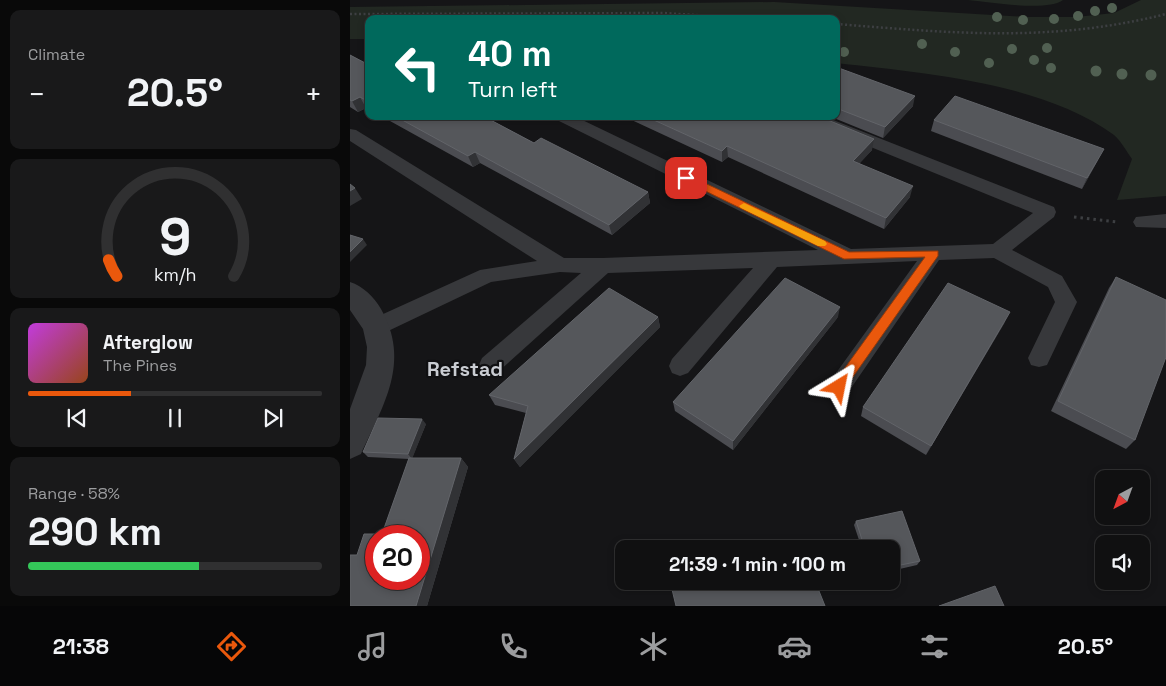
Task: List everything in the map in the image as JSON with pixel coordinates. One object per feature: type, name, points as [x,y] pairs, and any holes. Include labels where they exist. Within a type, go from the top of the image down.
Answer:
[{"type":"street","points":[[350,292],[364,304],[378,326],[382,337],[382,361],[374,388],[350,444]]},
{"type":"lane","points":[[569,120],[847,256]]},
{"type":"lane","points":[[818,120],[1047,212],[998,251]]},
{"type":"lane","points":[[350,134],[560,265]]},
{"type":"lane","points":[[378,326],[487,275],[560,265],[603,266],[998,251],[1055,282],[1066,302],[1059,320],[1039,358]]},
{"type":"lane","points":[[839,387],[934,253]]},
{"type":"lane","points":[[680,366],[772,259]]},
{"type":"lane","points":[[490,365],[603,266]]},
{"type":"path","points":[[350,14],[664,13],[696,15]]},
{"type":"path","points":[[840,24],[936,31],[1047,34],[1113,28],[1166,14]]},
{"type":"path","points":[[1047,212],[1116,222],[1158,225]]},
{"type":"shaded area","points":[[968,0],[1063,0],[1055,4],[1032,6]]},
{"type":"shaded area","points":[[1141,0],[1166,0],[1166,196],[1117,200],[1132,159],[1114,135],[1085,117],[1052,103],[1017,92],[943,76],[840,63],[840,15],[365,15],[365,39],[350,39],[350,7],[774,2],[1028,17],[1076,17],[1114,13]]},
{"type":"building","points":[[350,55],[365,63],[365,100],[360,97],[352,101],[350,100]]},
{"type":"building","points":[[840,68],[915,96],[885,127],[840,110]]},
{"type":"building","points":[[955,96],[1104,149],[1087,178],[934,120]]},
{"type":"building","points":[[402,120],[491,120],[534,143],[541,138],[648,192],[609,225],[475,152],[468,156]]},
{"type":"building","points":[[654,120],[828,120],[874,139],[853,161],[913,186],[886,218],[727,146],[722,151]]},
{"type":"building","points":[[350,184],[355,188],[350,191]]},
{"type":"building","points":[[350,235],[363,239],[350,252]]},
{"type":"building","points":[[1116,277],[1166,300],[1166,357],[1135,440],[1058,401]]},
{"type":"building","points":[[785,278],[840,307],[733,441],[673,402]]},
{"type":"building","points":[[948,283],[1010,312],[931,446],[863,407]]},
{"type":"building","points":[[609,288],[658,317],[514,459],[528,406],[489,395]]},
{"type":"building","points":[[378,418],[422,419],[408,454],[363,452]]},
{"type":"building","points":[[409,458],[461,458],[430,560],[430,525],[385,525]]},
{"type":"building","points":[[902,511],[920,561],[900,565],[900,540],[862,540],[856,521]]},
{"type":"building","points":[[364,534],[365,590],[421,590],[416,606],[350,606],[350,555],[357,555]]},
{"type":"building","points":[[995,586],[1004,606],[939,606]]},
{"type":"building","points":[[672,590],[819,590],[825,606],[676,606]]},
{"type":"slow traffic","points":[[744,206],[822,244]]},
{"type":"district","name":"Refstad","points":[[465,369]]},
{"type":"route","points":[[686,178],[847,256],[934,253],[839,387]]}]
